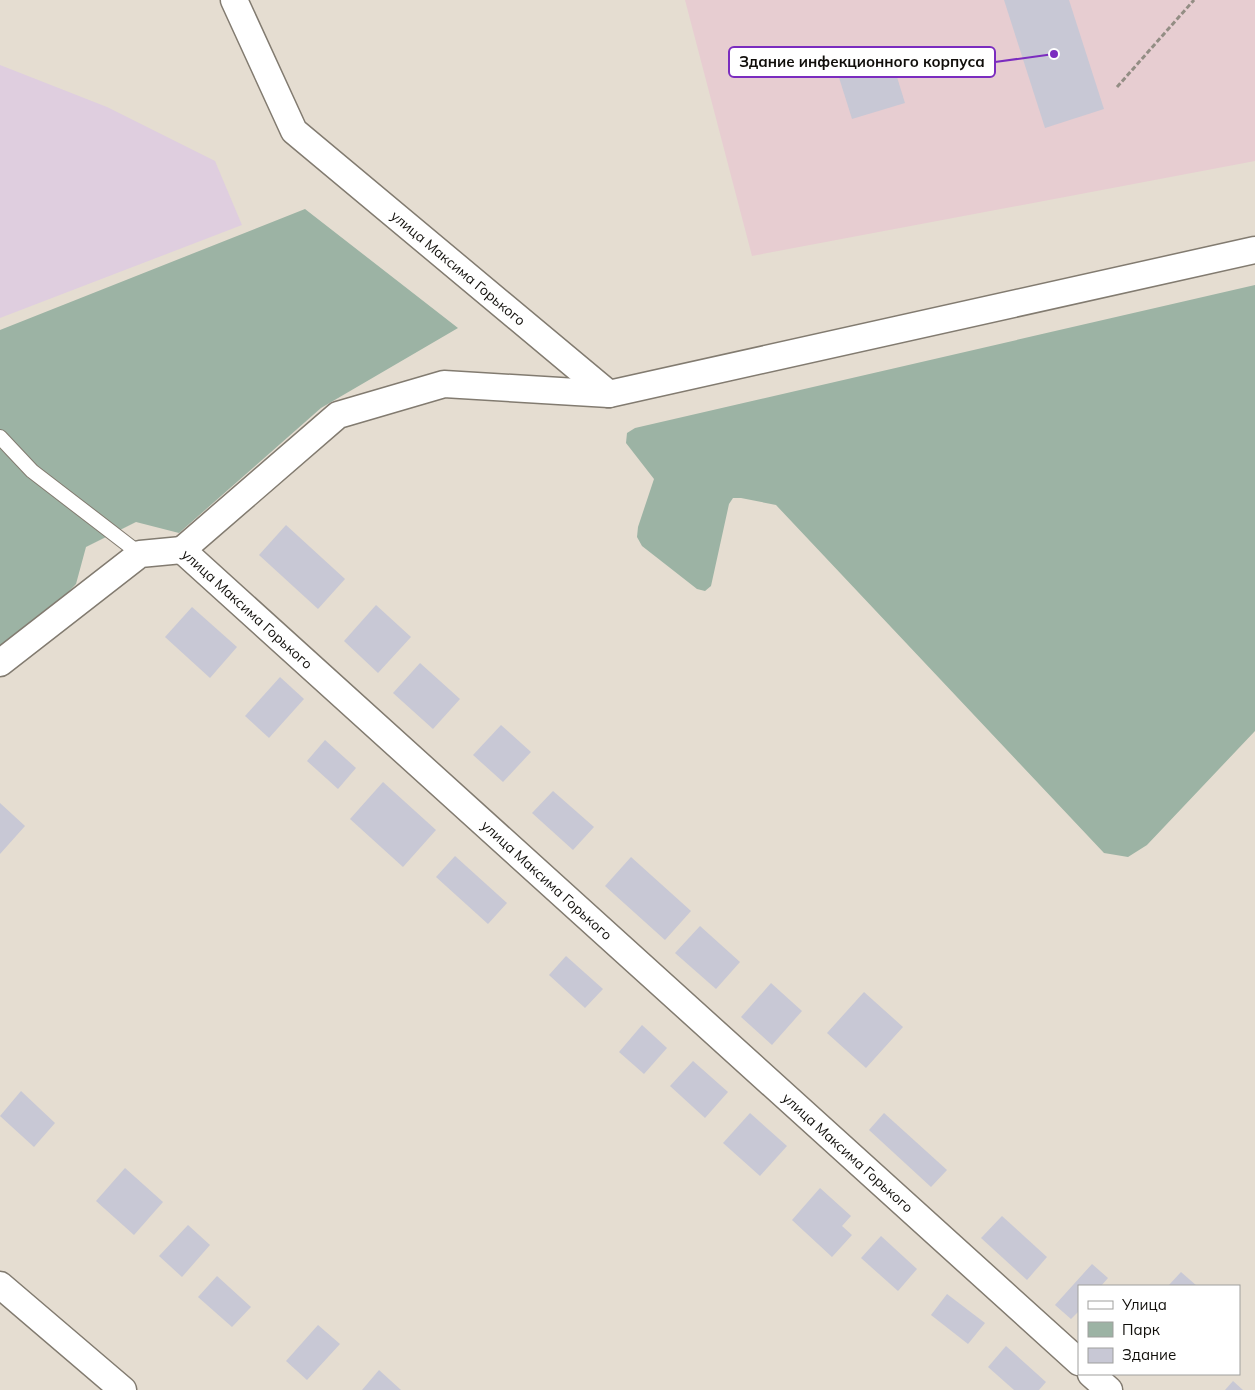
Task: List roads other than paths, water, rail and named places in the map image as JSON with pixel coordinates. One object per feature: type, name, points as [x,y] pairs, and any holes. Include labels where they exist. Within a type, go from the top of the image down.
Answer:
[{"type":"street","name":"улица Максима Горького","points":[[234,0],[294,131],[609,394]]},
{"type":"street","points":[[609,394],[1255,250]]},
{"type":"street","name":"улица Максима Горького","points":[[609,394],[444,384],[338,415],[182,550],[1078,1361]]},
{"type":"street","points":[[0,663],[140,554],[182,550]]},
{"type":"street","points":[[0,1285],[123,1390]]},
{"type":"street","points":[[1092,1375],[1109,1390]]},
{"type":"lane","points":[[0,437],[32,472],[140,554]]},
{"type":"place","name":"Здание инфекционного корпуса","points":[[1054,54]]}]
